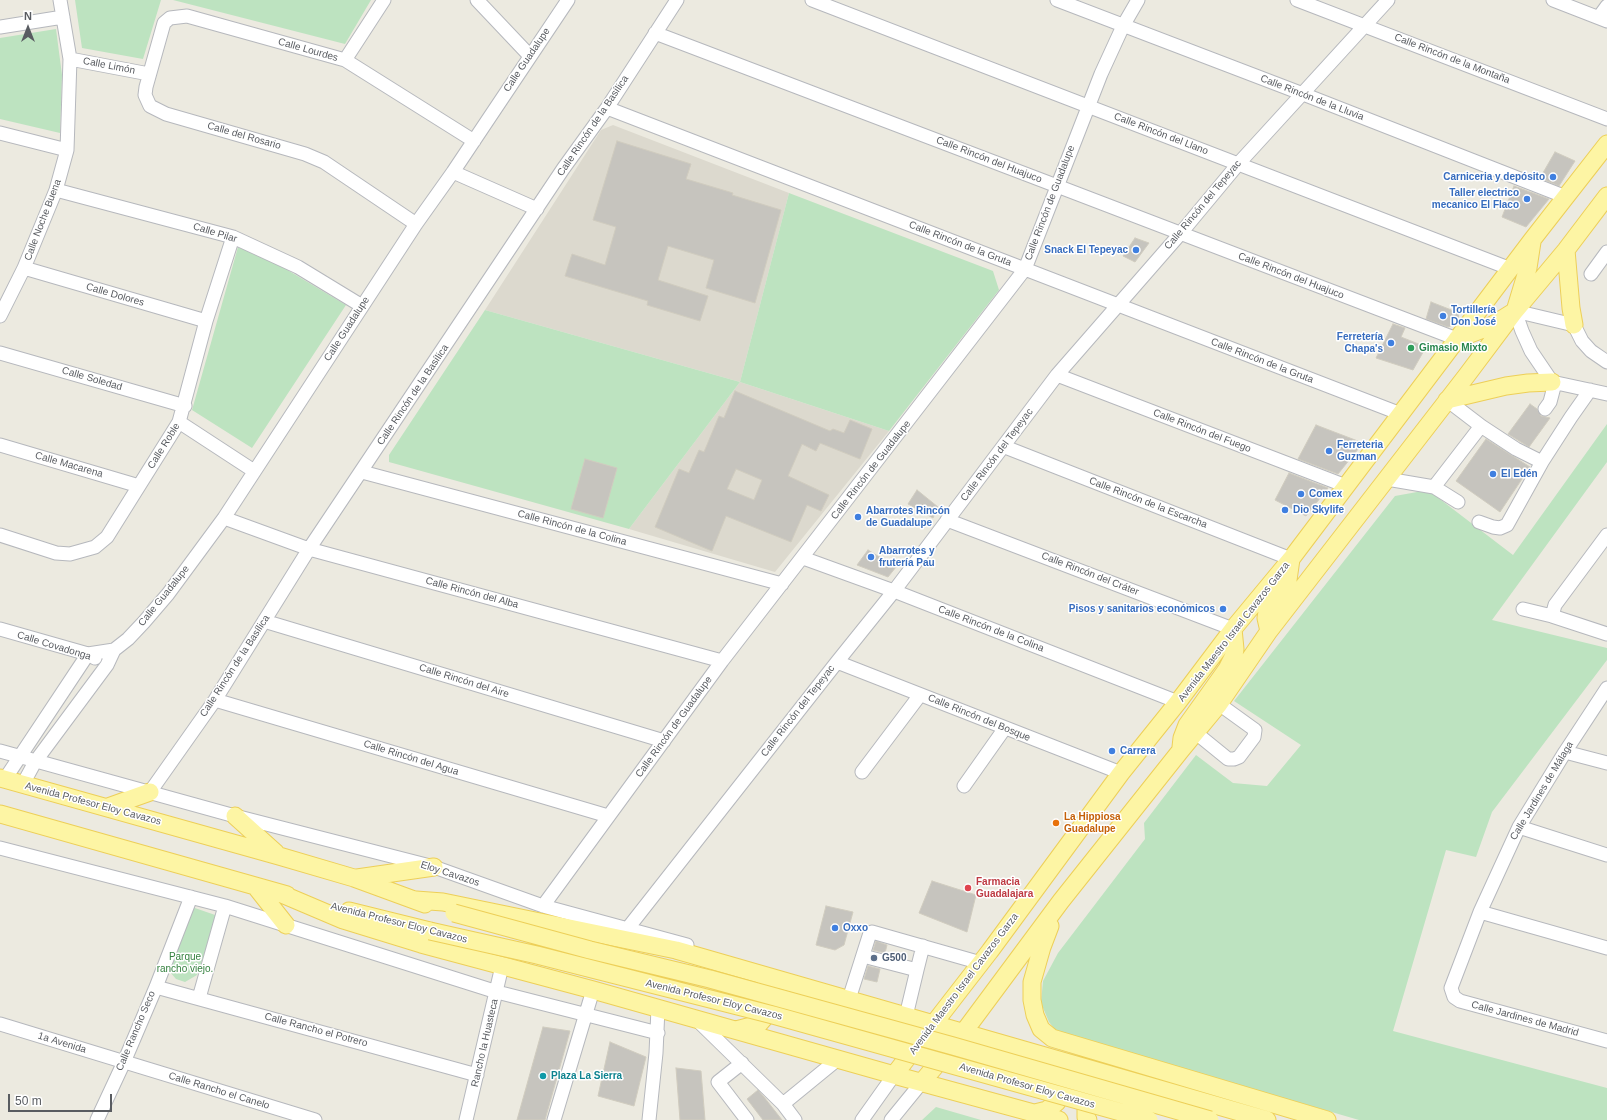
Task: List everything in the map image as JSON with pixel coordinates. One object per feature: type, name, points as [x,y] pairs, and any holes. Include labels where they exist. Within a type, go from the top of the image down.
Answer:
[{"type":"main road","name":"Avenida Maestro Israel Cavazos Garza","points":[[894,1075],[981,963],[1121,773],[1178,702],[1233,629],[1291,559],[1532,240],[1607,144]]},
{"type":"main road","points":[[922,1082],[963,1033],[1061,901],[1219,704],[1269,631],[1515,311],[1566,250],[1607,196]]},
{"type":"main road","points":[[1457,339],[1491,326],[1515,311],[1528,268],[1532,240]]},
{"type":"main road","points":[[1566,250],[1574,325]]},
{"type":"main road","points":[[1447,400],[1521,384],[1553,383]]},
{"type":"main road","points":[[1269,631],[1266,618],[1267,612],[1285,588],[1291,559]]},
{"type":"main road","points":[[1181,750],[1182,738],[1187,725],[1227,669],[1234,655],[1235,649],[1233,629]]},
{"type":"main road","name":"Avenida Profesor Eloy Cavazos","points":[[2,779],[108,807],[354,878],[454,913],[740,987],[953,1046],[1210,1120]]},
{"type":"main road","points":[[108,807],[150,792]]},
{"type":"main road","name":"Avenida Profesor Eloy Cavazos","points":[[0,814],[256,887],[430,931],[536,955],[772,1015],[1148,1120]]},
{"type":"main road","points":[[235,816],[279,856]]},
{"type":"main road","points":[[354,878],[434,867]]},
{"type":"main road","points":[[256,887],[286,925]]},
{"type":"main road","name":"Avenida Profesor Eloy Cavazos","points":[[276,892],[343,920],[421,944],[593,990],[1059,1120]]},
{"type":"main road","name":"Avenida Profesor Eloy Cavazos","points":[[416,900],[443,902],[676,950],[1267,1120]]},
{"type":"main road","points":[[1061,901],[1042,947],[1032,982],[1032,1000],[1035,1015],[1041,1029],[1052,1038],[1327,1120]]},
{"type":"main road","points":[[734,1030],[759,1024],[766,1016],[770,1007],[772,999],[770,989],[749,970]]},
{"type":"main road","points":[[784,1043],[779,1034],[778,1025],[778,1017],[782,1004],[792,995],[808,988]]},
{"type":"main road","points":[[1035,1113],[1047,1110],[1057,1102],[1063,1090],[1063,1078],[1058,1066],[1049,1057]]},
{"type":"main road","points":[[1088,1120],[1086,1103],[1092,1090],[1104,1081],[1118,1078]]},
{"type":"street","name":"Calle Noche Buena","points":[[0,316],[24,268],[56,190],[67,150],[70,59],[60,0]]},
{"type":"street","points":[[344,60],[384,0]]},
{"type":"street","points":[[477,0],[530,56]]},
{"type":"street","name":"Calle Guadalupe","points":[[23,784],[35,762],[107,665],[114,650],[128,639],[168,594],[224,518],[416,224],[453,172],[568,0]]},
{"type":"street","name":"Calle Rincón de la Basílica","points":[[150,792],[215,700],[310,549],[563,169],[607,108],[677,0]]},
{"type":"street","name":"Calle Rincón del Llano","points":[[812,0],[1239,163],[1511,269]]},
{"type":"street","name":"Calle Rincón de la Lluvia","points":[[1057,0],[1566,197]]},
{"type":"street","name":"Calle Rincón de Guadalupe","points":[[543,906],[722,661],[1025,269],[1088,106],[1123,26],[1138,0]]},
{"type":"street","name":"Calle Rincón de la Montaña","points":[[1297,0],[1607,119]]},
{"type":"street","name":"Calle Rincón del Tepeyac","points":[[628,928],[894,591],[1057,375],[1180,234],[1239,163],[1388,0]]},
{"type":"street","points":[[1553,0],[1603,19],[1607,6]]},
{"type":"street","name":"Calle Lourdes","points":[[170,18],[187,16],[344,60],[474,141]]},
{"type":"street","points":[[0,27],[63,17]]},
{"type":"street","name":"Calle del Rosario","points":[[170,18],[164,23],[161,30],[148,74],[145,95],[150,106],[157,110],[305,154],[324,162],[416,224]]},
{"type":"street","name":"Calle Rincón del Huajuco","points":[[655,33],[1457,339]]},
{"type":"street","name":"Calle Limón","points":[[70,59],[148,74]]},
{"type":"street","name":"Calle Rincón de la Gruta","points":[[607,108],[1117,306],[1402,414]]},
{"type":"street","points":[[0,133],[67,150]]},
{"type":"street","points":[[453,172],[537,209]]},
{"type":"street","name":"Calle Pilar","points":[[56,190],[233,237],[298,267],[362,306]]},
{"type":"street","name":"Calle Roble","points":[[0,535],[56,553],[70,554],[95,547],[107,537],[179,422],[185,406],[206,321],[233,237]]},
{"type":"street","points":[[1591,274],[1607,252]]},
{"type":"street","name":"Calle Dolores","points":[[24,268],[206,321]]},
{"type":"street","points":[[1515,311],[1574,325],[1582,341],[1591,351],[1606,360]]},
{"type":"street","points":[[1515,311],[1531,351],[1553,383],[1550,402],[1545,409]]},
{"type":"street","name":"Calle Soledad","points":[[0,353],[185,406]]},
{"type":"street","name":"Calle Rincón del Fuego","points":[[1057,375],[1346,486]]},
{"type":"street","points":[[1553,383],[1607,394]]},
{"type":"street","points":[[1479,522],[1493,528],[1500,528],[1506,525],[1570,417],[1590,390]]},
{"type":"street","points":[[1447,400],[1481,426],[1516,449],[1542,462]]},
{"type":"street","points":[[179,422],[254,471]]},
{"type":"street","points":[[1434,487],[1481,426]]},
{"type":"street","name":"Calle Macarena","points":[[0,445],[139,486]]},
{"type":"street","name":"Calle Rincón de la Escarcha","points":[[1004,446],[1291,559]]},
{"type":"street","name":"Calle Rincón de la Colina","points":[[362,472],[782,584]]},
{"type":"street","points":[[1387,479],[1434,487],[1458,502]]},
{"type":"street","name":"Calle Rincón del Alba","points":[[224,518],[310,549],[722,661]]},
{"type":"street","name":"Calle Rincón del Cráter","points":[[947,520],[1233,629]]},
{"type":"street","points":[[1552,616],[1555,605],[1607,535]]},
{"type":"street","name":"Calle Rincón de la Colina","points":[[802,558],[894,591],[1178,702]]},
{"type":"street","points":[[1523,609],[1552,616],[1607,634]]},
{"type":"street","name":"Calle Rincón del Aire","points":[[264,621],[664,741]]},
{"type":"street","name":"Calle Covadonga","points":[[0,629],[88,654],[107,665]]},
{"type":"street","points":[[2,779],[20,757],[88,654],[114,650]]},
{"type":"street","name":"Calle Rincón del Bosque","points":[[837,662],[1121,773]]},
{"type":"street","name":"Calle Jardines de Málaga","points":[[1451,988],[1480,912],[1519,827],[1565,752],[1607,688]]},
{"type":"street","points":[[862,772],[920,695]]},
{"type":"street","name":"Calle Rincón del Agua","points":[[215,700],[608,816]]},
{"type":"street","points":[[1196,733],[1228,759],[1239,758],[1254,737],[1255,730],[1219,704]]},
{"type":"street","points":[[964,786],[1005,728]]},
{"type":"street","name":"Eloy Cavazos","points":[[0,751],[35,762],[235,816],[434,867],[543,906],[688,945],[721,956],[749,970]]},
{"type":"street","points":[[1565,752],[1607,763]]},
{"type":"street","points":[[1519,827],[1607,855]]},
{"type":"street","points":[[0,848],[225,906],[497,992],[658,1034]]},
{"type":"street","name":"Calle Rancho Seco","points":[[97,1120],[156,987],[191,897]]},
{"type":"street","points":[[199,998],[225,906]]},
{"type":"street","points":[[1480,912],[1607,948]]},
{"type":"street","points":[[849,1000],[870,933],[872,932],[981,963]]},
{"type":"street","points":[[906,1016],[923,946]]},
{"type":"street","points":[[863,956],[917,970]]},
{"type":"street","name":"Rancho la Huasteca","points":[[466,1120],[502,966]]},
{"type":"street","name":"Calle Rancho el Potrero","points":[[156,987],[477,1075]]},
{"type":"street","name":"Calle Jardines de Madrid","points":[[1451,988],[1454,997],[1460,1001],[1607,1041]]},
{"type":"street","points":[[554,1120],[593,990]]},
{"type":"street","points":[[649,1120],[658,1034],[658,1008]]},
{"type":"street","points":[[697,1020],[783,1104],[795,1120]]},
{"type":"street","name":"1a Avenida","points":[[0,1024],[124,1062]]},
{"type":"street","points":[[783,1104],[838,1059]]},
{"type":"street","name":"Calle Rancho el Canelo","points":[[124,1062],[315,1120]]},
{"type":"street","points":[[742,1063],[718,1082],[747,1120]]},
{"type":"street","name":"Avenida Maestro Israel Cavazos Garza","points":[[862,1120],[894,1075]]},
{"type":"street","points":[[891,1120],[922,1082]]},
{"type":"shaded area","points":[[613,125],[789,193],[740,382],[485,310],[601,130]]},
{"type":"shaded area","points":[[740,382],[889,431],[775,572],[629,529]]},
{"type":"green space","points":[[75,0],[161,0],[143,59],[82,48]]},
{"type":"green space","points":[[173,0],[371,0],[345,44]]},
{"type":"green space","points":[[56,29],[62,75],[60,133],[0,119],[0,38]]},
{"type":"green space","points":[[789,193],[993,271],[999,290],[889,431],[740,382]]},
{"type":"green space","points":[[238,247],[269,259],[346,305],[252,448],[192,410]]},
{"type":"green space","points":[[485,310],[740,382],[629,529],[389,462],[389,455]]},
{"type":"green space","points":[[1607,424],[1607,462],[1492,620],[1607,648],[1607,660],[1492,812],[1476,857],[1446,850],[1393,1031],[1607,1088],[1607,1120],[1359,1120],[1057,1032],[1049,1022],[1041,1003],[1043,981],[1058,953],[1145,839],[1144,823],[1196,755],[1233,783],[1267,786],[1301,745],[1234,701],[1395,496],[1428,490],[1513,555]]},
{"type":"green space","name":"Parque rancho viejo.","points":[[192,907],[218,916],[197,975],[185,982],[176,979],[170,972],[169,961]]},
{"type":"green space","points":[[936,1107],[981,1120],[922,1120]]},
{"type":"building","points":[[617,141],[691,164],[686,179],[733,193],[732,195],[781,210],[755,303],[706,288],[714,260],[668,246],[658,280],[708,296],[700,321],[647,305],[648,301],[565,276],[572,254],[605,265],[616,227],[593,220]]},
{"type":"building","points":[[1555,152],[1575,161],[1559,186],[1540,178]]},
{"type":"building","points":[[1514,186],[1549,199],[1526,227],[1502,217]]},
{"type":"building","name":"Snack El Tepeyac","points":[[1135,238],[1149,243],[1135,262],[1123,256]]},
{"type":"building","name":"Tortillería Don José","points":[[1431,302],[1459,313],[1458,319],[1454,325],[1448,327],[1426,319]]},
{"type":"building","name":"Ferretería Chapa's","points":[[1393,324],[1405,328],[1401,337],[1426,347],[1413,370],[1376,358]]},
{"type":"building","points":[[735,391],[830,431],[833,429],[844,433],[850,420],[872,429],[860,459],[820,443],[816,451],[802,444],[788,476],[829,495],[821,511],[807,505],[791,542],[726,516],[712,551],[655,527],[679,469],[689,473],[699,450],[704,452],[719,416],[724,418]],"holes":[[[736,469],[762,480],[754,500],[727,489]]]},
{"type":"building","points":[[1530,404],[1537,409],[1541,416],[1550,418],[1529,447],[1508,434]]},
{"type":"building","name":"Ferreteria Guzman","points":[[1316,425],[1363,443],[1338,474],[1298,459]]},
{"type":"building","name":"El Edén","points":[[1486,439],[1530,467],[1500,512],[1456,481]]},
{"type":"building","points":[[585,459],[617,468],[603,518],[571,509]]},
{"type":"building","name":"Comex","points":[[1289,473],[1328,488],[1306,516],[1275,500]]},
{"type":"building","points":[[917,490],[938,507],[933,518],[908,504]]},
{"type":"building","name":"Abarrotes y frutería Pau","points":[[868,550],[896,567],[888,577],[857,565]]},
{"type":"building","points":[[932,881],[976,895],[967,932],[919,913]]},
{"type":"building","name":"Oxxo","points":[[826,906],[853,912],[844,945],[835,950],[816,945]]},
{"type":"building","points":[[876,941],[887,945],[885,953],[873,950]]},
{"type":"building","points":[[868,966],[880,969],[877,982],[864,979]]},
{"type":"building","name":"Plaza La Sierra","points":[[543,1027],[570,1031],[545,1120],[517,1120]]},
{"type":"building","points":[[610,1042],[646,1057],[634,1106],[598,1096]]},
{"type":"building","points":[[676,1068],[701,1071],[705,1120],[680,1120]]},
{"type":"building","points":[[758,1090],[782,1120],[763,1120],[747,1099]]},
{"type":"place","name":"Carniceria y depósito","points":[[1553,177]]},
{"type":"place","name":"Taller electrico mecanico El Flaco","points":[[1527,199]]},
{"type":"place","name":"Snack El Tepeyac","points":[[1136,250]]},
{"type":"place","name":"Tortillería Don José","points":[[1443,316]]},
{"type":"place","name":"Ferretería Chapa's","points":[[1391,343]]},
{"type":"place","name":"Gimasio Mixto","points":[[1411,348]]},
{"type":"place","name":"Ferreteria Guzman","points":[[1329,451]]},
{"type":"place","name":"El Edén","points":[[1493,474]]},
{"type":"place","name":"Comex","points":[[1301,494]]},
{"type":"place","name":"Dio Skylife","points":[[1285,510]]},
{"type":"place","name":"Abarrotes Rincón de Guadalupe","points":[[858,517]]},
{"type":"place","name":"Abarrotes y frutería Pau","points":[[871,557]]},
{"type":"place","name":"Pisos y sanitarios económicos","points":[[1223,609]]},
{"type":"place","name":"Carrera","points":[[1112,751]]},
{"type":"place","name":"La Hippiosa Guadalupe","points":[[1056,823]]},
{"type":"place","name":"Farmacia Guadalajara","points":[[968,888]]},
{"type":"place","name":"Oxxo","points":[[835,928]]},
{"type":"place","name":"G500","points":[[874,958]]},
{"type":"place","name":"Plaza La Sierra","points":[[543,1076]]}]
